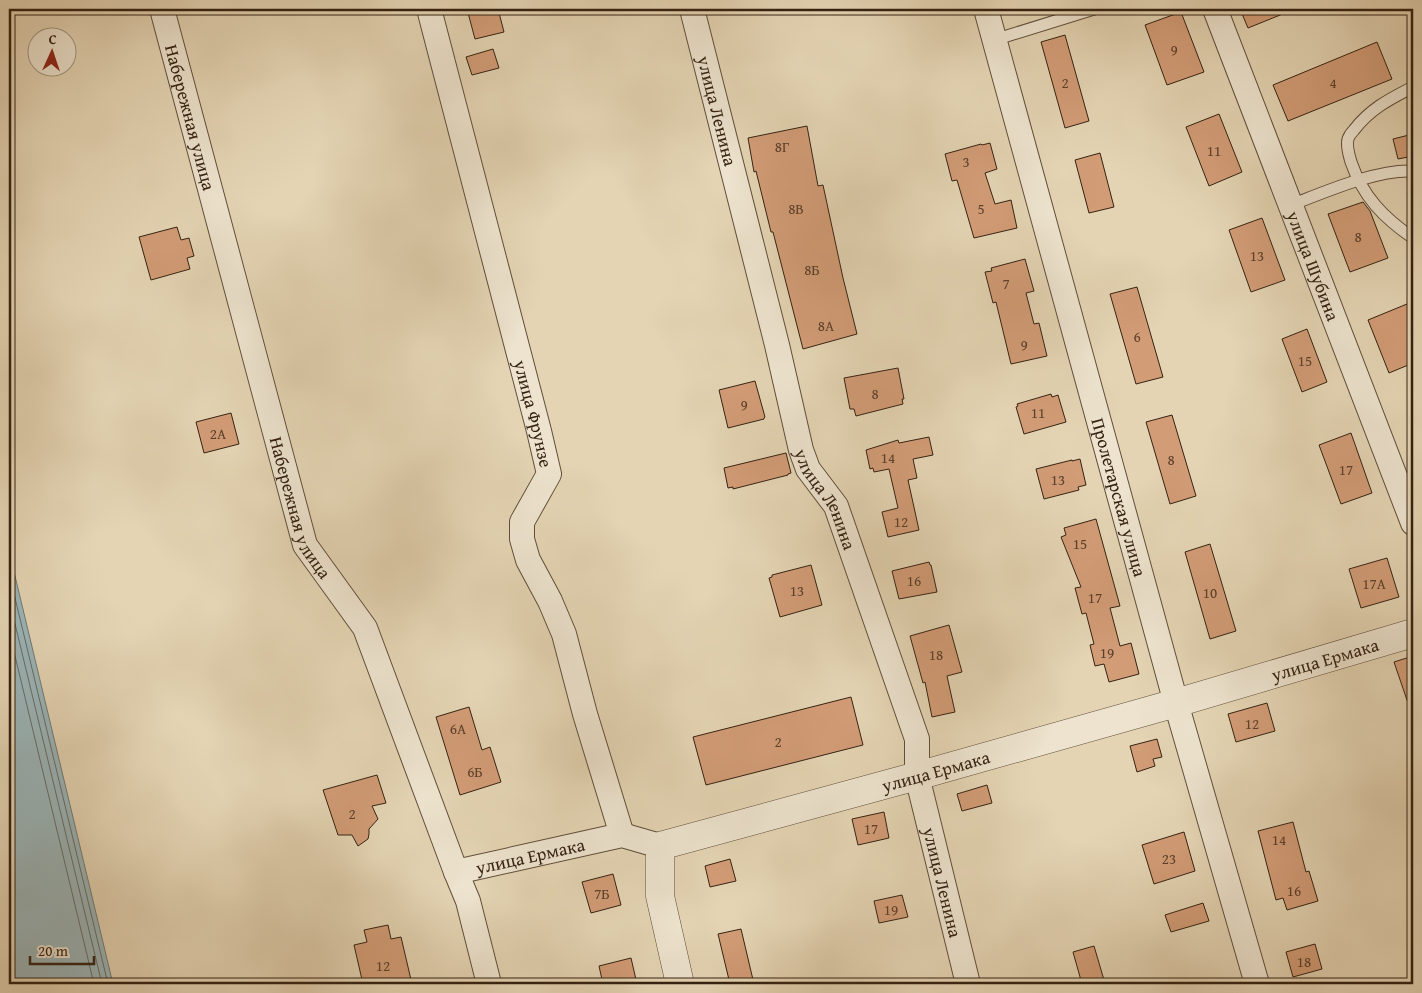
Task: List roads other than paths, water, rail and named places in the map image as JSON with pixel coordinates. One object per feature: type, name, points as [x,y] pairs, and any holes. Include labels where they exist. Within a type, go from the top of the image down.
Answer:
[{"type":"street","name":"Набережная улица","points":[[162,9],[305,546],[365,628],[468,901],[489,984]]},
{"type":"street","name":"улица Фрунзе","points":[[429,9],[549,474],[522,522],[522,538],[528,560],[550,601],[564,634],[585,714],[622,835]]},
{"type":"street","name":"улица Ленина","points":[[692,9],[777,344],[801,450],[808,469],[836,506],[917,739],[917,776],[968,984]]},
{"type":"street","name":"Пролетарская улица","points":[[986,9],[1176,704],[1256,984]]},
{"type":"street","name":"улица Шубина","points":[[1216,9],[1413,523]]},
{"type":"street","name":"улица Ермака","points":[[456,872],[622,835],[660,846],[1176,704],[1413,634]]},
{"type":"street","points":[[660,846],[660,896],[680,984]]},
{"type":"lane","points":[[994,40],[1094,9]]},
{"type":"lane","points":[[1413,87],[1382,103],[1362,120],[1348,138],[1349,154],[1358,181],[1376,208],[1392,224],[1413,238]]},
{"type":"lane","points":[[1291,205],[1377,175],[1413,170]]},
{"type":"water","points":[[9,551],[113,984],[9,984]]}]
